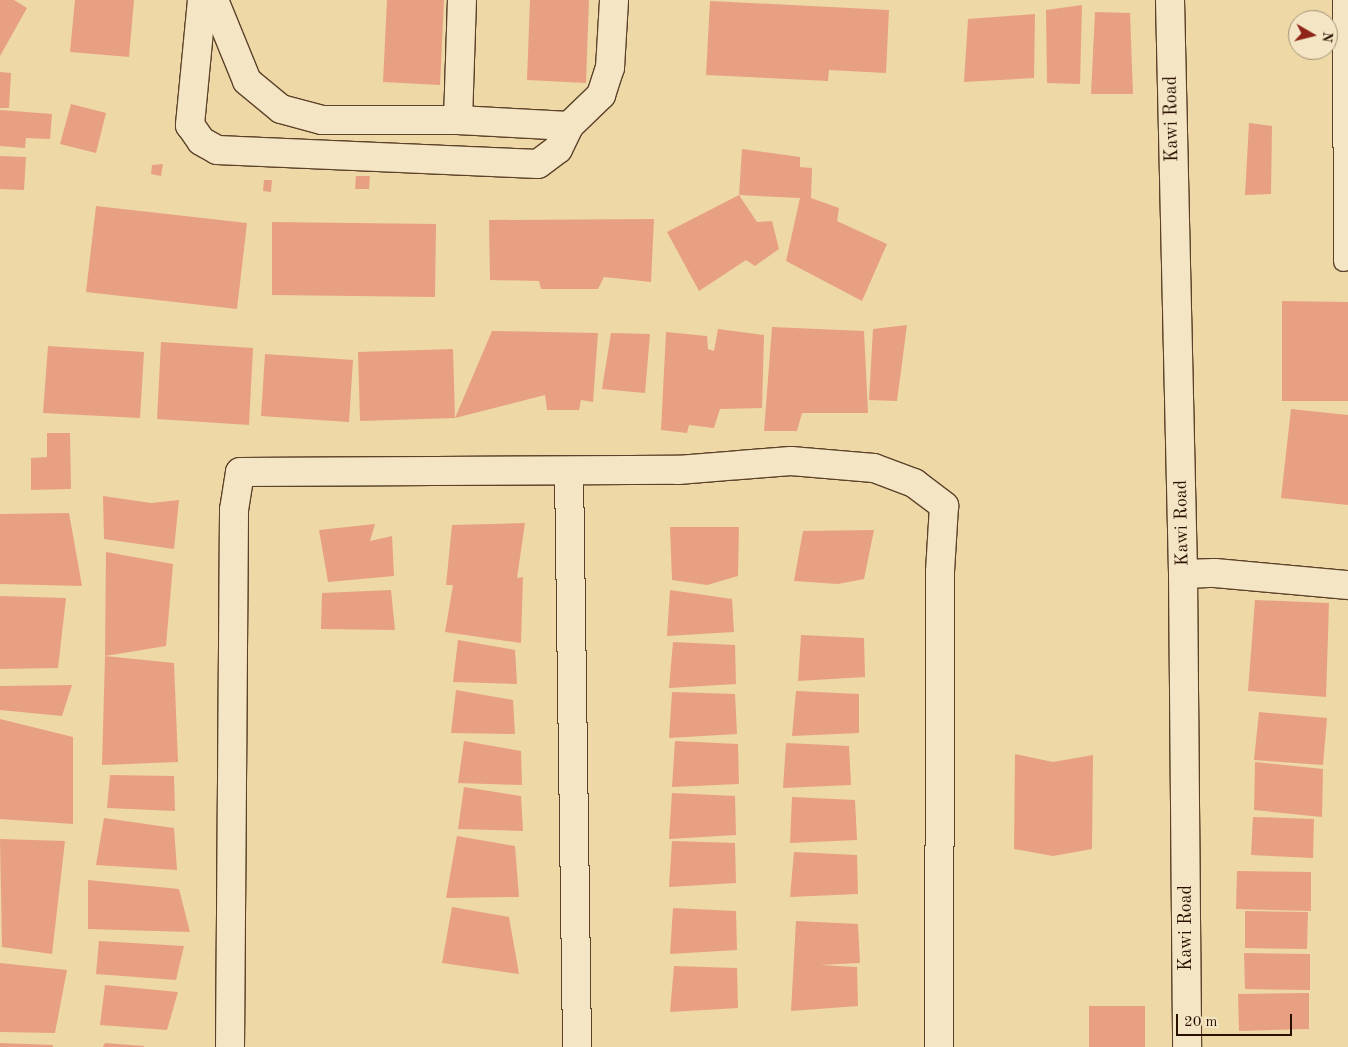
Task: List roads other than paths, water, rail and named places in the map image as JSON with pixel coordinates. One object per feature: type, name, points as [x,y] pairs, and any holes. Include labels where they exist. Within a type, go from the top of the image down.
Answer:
[{"type":"street","points":[[202,0],[190,125],[201,141],[217,150],[538,164],[558,149],[569,126],[601,95],[610,68],[614,0]]},
{"type":"street","points":[[214,0],[247,81],[281,109],[322,120],[458,120],[569,126]]},
{"type":"street","points":[[458,120],[462,0]]},
{"type":"street","name":"Kawi Road","points":[[1170,0],[1183,574],[1188,1047]]},
{"type":"street","points":[[230,1047],[234,510],[240,472],[678,470],[791,461],[874,468],[914,483],[944,506],[940,572],[939,1047]]},
{"type":"street","points":[[569,471],[577,1047]]},
{"type":"street","points":[[1183,574],[1215,573],[1348,585]]},
{"type":"lane","points":[[1342,0],[1343,261]]}]
